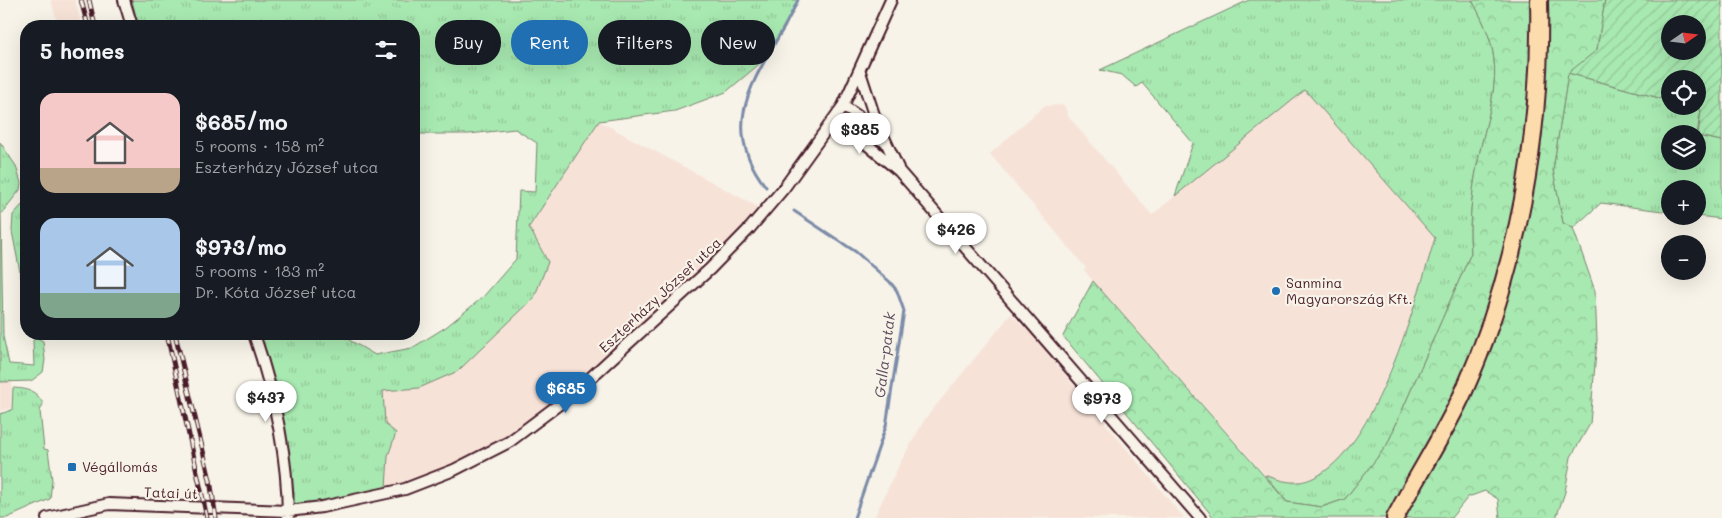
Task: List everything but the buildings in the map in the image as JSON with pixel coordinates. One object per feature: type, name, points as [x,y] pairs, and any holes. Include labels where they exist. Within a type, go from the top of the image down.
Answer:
[{"type":"main road","points":[[1395,518],[1439,442],[1464,391],[1508,264],[1521,208],[1536,107],[1539,0]]},
{"type":"main road","points":[[1390,518],[1404,500]]},
{"type":"street","points":[[124,0],[130,20]]},
{"type":"street","name":"Eszterházy József utca","points":[[288,514],[391,493],[454,470],[509,442],[574,392],[689,288],[750,228],[784,188],[843,106],[891,0]]},
{"type":"street","points":[[860,72],[874,118],[899,171]]},
{"type":"street","points":[[843,106],[862,119],[888,149]]},
{"type":"street","points":[[833,122],[852,132],[899,171],[1200,518]]},
{"type":"street","points":[[256,340],[269,376],[280,429],[288,514]]},
{"type":"street","name":"Tatai út","points":[[47,518],[109,504],[288,514]]},
{"type":"shaded area","points":[[51,0],[75,0],[80,20],[56,20]]},
{"type":"shaded area","points":[[1305,90],[1435,238],[1408,326],[1375,405],[1344,455],[1329,468],[1312,478],[1297,482],[1284,482],[1265,475],[1093,281],[1084,270],[1086,268],[990,154],[1044,106],[1064,105],[1068,116],[1152,215]]},
{"type":"shaded area","points":[[599,121],[758,207],[732,239],[656,311],[530,421],[503,439],[446,468],[386,488],[388,456],[396,433],[385,425],[382,391],[419,388],[548,262],[529,228]]},
{"type":"shaded area","points":[[0,142],[16,166],[20,180],[20,190],[1,214],[3,336],[12,382],[11,408],[0,411]]},
{"type":"shaded area","points":[[1011,314],[1033,336],[1184,518],[874,518],[900,463],[925,419]]},
{"type":"green space","points":[[132,0],[798,0],[785,28],[775,43],[775,20],[701,20],[701,65],[758,65],[726,92],[675,111],[599,121],[529,227],[548,262],[534,298],[458,371],[419,388],[383,391],[385,424],[396,433],[388,456],[386,488],[288,511],[280,429],[257,342],[258,340],[349,340],[375,355],[412,348],[446,327],[483,297],[516,259],[519,191],[535,192],[537,143],[515,129],[469,134],[420,134],[420,20],[137,20]]},
{"type":"green space","points":[[1249,0],[1472,0],[1482,19],[1492,46],[1494,65],[1493,90],[1473,189],[1470,228],[1471,253],[1387,445],[1345,499],[1322,507],[1287,502],[1265,475],[1283,481],[1295,482],[1313,478],[1336,462],[1356,438],[1374,406],[1405,334],[1435,238],[1305,90],[1175,196],[1193,143],[1142,83],[1136,87],[1122,75],[1100,70]]},
{"type":"green space","points":[[1472,0],[1605,0],[1597,50],[1568,74],[1553,170],[1563,223],[1573,228],[1595,291],[1597,340],[1590,424],[1571,457],[1565,492],[1556,518],[1500,518],[1498,499],[1485,491],[1468,497],[1451,518],[1214,518],[1063,336],[1093,281],[1287,502],[1322,507],[1345,499],[1387,445],[1471,253],[1470,228],[1473,189],[1491,102],[1494,78],[1493,53],[1490,39]]},
{"type":"green space","points":[[1605,0],[1722,0],[1722,141],[1706,138],[1706,125],[1699,125],[1700,115],[1706,115],[1706,70],[1661,70],[1661,99],[1568,73],[1597,50]]},
{"type":"green space","points":[[1568,73],[1661,99],[1661,115],[1700,115],[1698,125],[1661,125],[1661,170],[1706,170],[1706,138],[1722,141],[1722,219],[1706,217],[1706,180],[1661,180],[1661,211],[1601,203],[1573,228],[1563,223],[1553,170]]},
{"type":"green space","points":[[0,142],[16,166],[20,180],[20,190],[1,214],[3,336],[9,364],[34,366],[33,340],[43,341],[45,360],[43,372],[31,381],[0,382]]},
{"type":"green space","points":[[20,207],[20,272],[12,231],[13,215]]},
{"type":"green space","points":[[13,388],[31,391],[43,404],[40,411],[44,449],[48,450],[52,480],[50,499],[7,518],[0,518],[0,414],[12,410]]},
{"type":"waterway","name":"Galla-patak","points":[[766,187],[750,161],[743,137],[744,114],[750,92],[760,69],[798,0]]},
{"type":"waterway","name":"Galla-patak","points":[[794,211],[856,252],[890,282],[897,291],[904,311],[886,426],[854,518]]},
{"type":"railway","points":[[81,0],[86,20]]},
{"type":"railway","points":[[89,0],[94,20]]},
{"type":"railway","points":[[168,340],[207,518]]},
{"type":"railway","points":[[176,340],[210,480],[216,518]]},
{"type":"place","name":"Sanmina Magyarország Kft.","points":[[1276,291]]},
{"type":"place","name":"Végállomás","points":[[72,467]]}]
